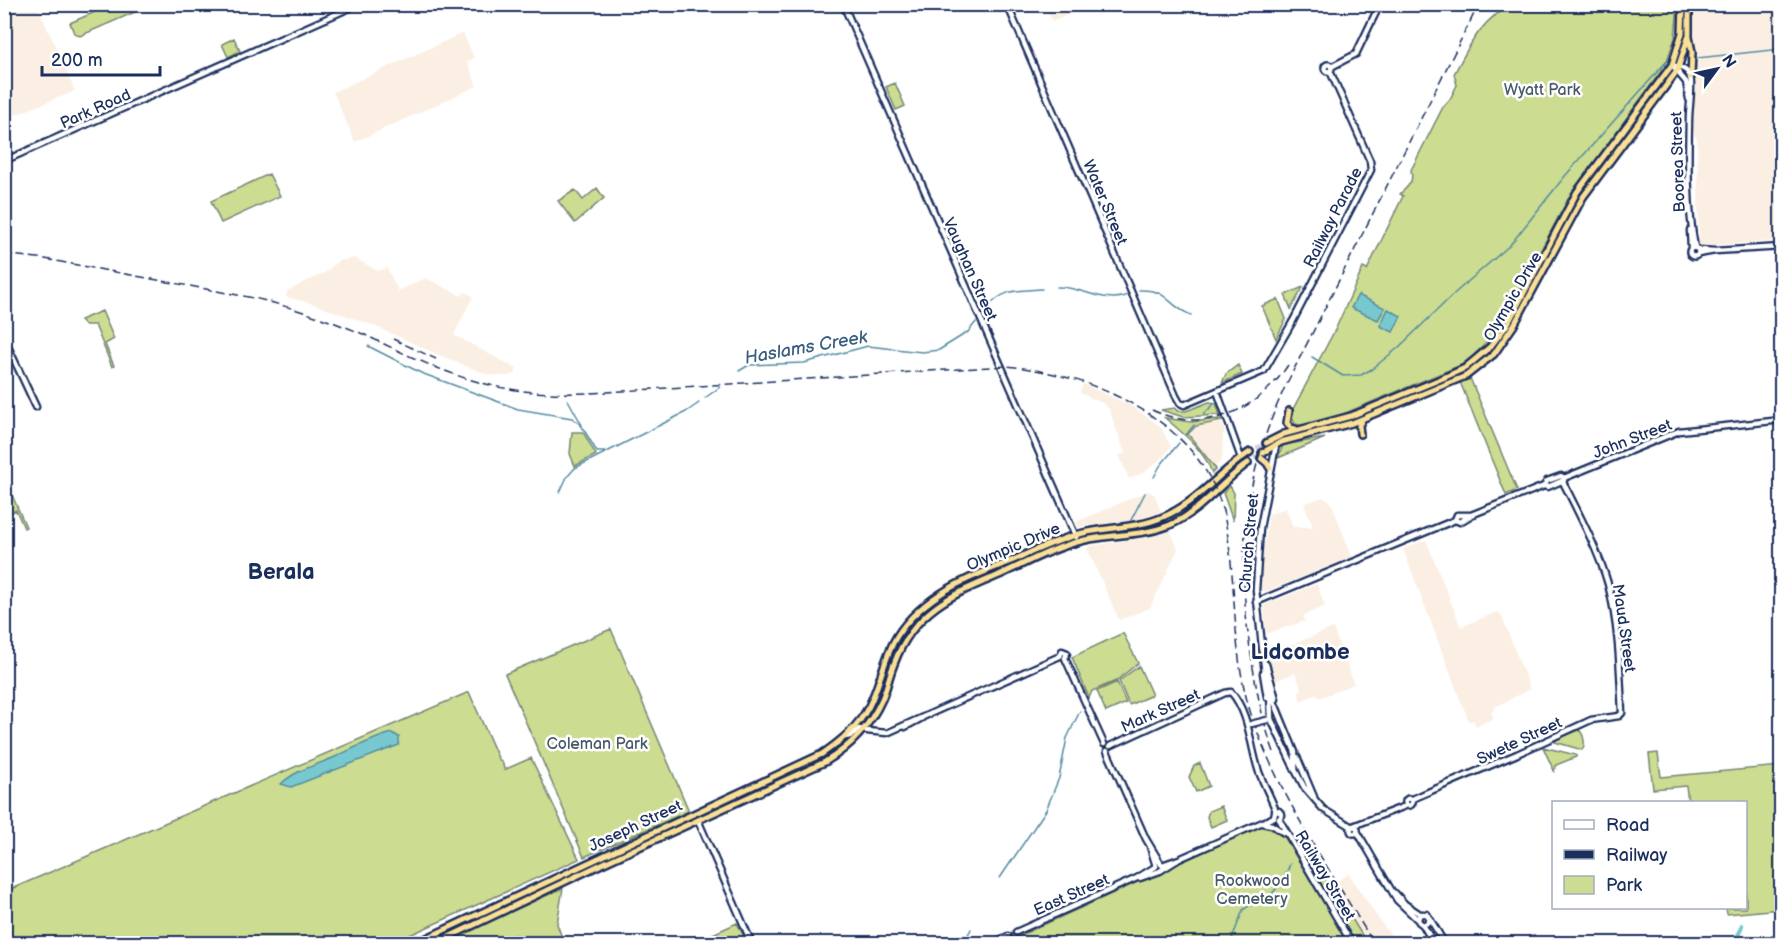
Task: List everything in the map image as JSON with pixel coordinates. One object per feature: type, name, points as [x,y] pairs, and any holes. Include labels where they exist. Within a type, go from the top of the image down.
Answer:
[{"type":"highway","points":[[1672,65],[1682,33],[1683,4]]},
{"type":"highway","points":[[1689,4],[1691,77]]},
{"type":"highway","points":[[1678,69],[1689,35]]},
{"type":"highway","name":"Olympic Drive","points":[[1266,443],[1279,436],[1351,416],[1465,368],[1479,358],[1507,325],[1577,192],[1672,65]]},
{"type":"highway","name":"Olympic Drive","points":[[1270,468],[1262,456],[1276,445],[1363,419],[1466,376],[1494,354],[1514,325],[1583,197],[1678,69]]},
{"type":"highway","points":[[1289,411],[1287,420],[1289,427],[1300,430]]},
{"type":"highway","points":[[1360,434],[1359,424],[1363,419]]},
{"type":"highway","points":[[1279,436],[1287,440]]},
{"type":"highway","name":"Church Street","points":[[1276,445],[1279,436]]},
{"type":"highway","name":"Olympic Drive","points":[[845,737],[856,726],[868,707],[890,650],[910,619],[946,590],[1075,535],[1138,525],[1170,514],[1190,502],[1221,473],[1250,452]]},
{"type":"highway","name":"Olympic Drive","points":[[865,731],[883,698],[900,650],[918,623],[942,602],[1078,542],[1148,532],[1171,524],[1203,505],[1248,463]]},
{"type":"highway","points":[[986,571],[990,579]]},
{"type":"highway","name":"Joseph Street","points":[[434,944],[825,762],[865,731]]},
{"type":"highway","name":"Joseph Street","points":[[414,944],[822,754],[845,737]]},
{"type":"highway","points":[[694,813],[698,820]]},
{"type":"street","name":"Park Road","points":[[4,161],[359,4]]},
{"type":"street","name":"Vaughan Street","points":[[843,4],[1078,542]]},
{"type":"street","name":"Water Street","points":[[1007,4],[1179,401],[1187,405],[1217,392]]},
{"type":"street","points":[[1333,77],[1339,63],[1356,54],[1380,4]]},
{"type":"street","name":"Railway Parade","points":[[1217,392],[1264,370],[1293,321],[1371,170],[1370,161],[1333,77],[1331,69],[1339,63]]},
{"type":"street","name":"Boorea Street","points":[[1672,65],[1678,69],[1686,81],[1689,99]]},
{"type":"street","name":"Boorea Street","points":[[1678,69],[1686,70],[1691,77],[1689,151],[1695,250],[1782,247]]},
{"type":"street","points":[[4,338],[36,407]]},
{"type":"street","points":[[1217,392],[1241,458]]},
{"type":"street","name":"John Street","points":[[1256,602],[1544,486],[1547,481],[1561,476],[1563,480],[1679,431],[1782,420]]},
{"type":"street","name":"Church Street","points":[[1262,653],[1256,602],[1260,528],[1276,445]]},
{"type":"street","name":"Maud Street","points":[[1563,480],[1609,586],[1622,713]]},
{"type":"street","points":[[1262,653],[1283,722]]},
{"type":"street","points":[[1262,653],[1270,692],[1312,794]]},
{"type":"street","points":[[1262,653],[1265,687],[1270,709]]},
{"type":"street","name":"Joseph Street","points":[[845,737],[859,729],[882,736],[1062,657],[1107,747]]},
{"type":"street","points":[[1264,660],[1270,692],[1269,720],[1315,800]]},
{"type":"street","name":"Railway Street","points":[[1223,695],[1230,692],[1233,694],[1249,724],[1259,772],[1276,816],[1352,944]]},
{"type":"street","points":[[1223,695],[1232,698],[1239,705]]},
{"type":"street","name":"Mark Street","points":[[1107,747],[1223,695]]},
{"type":"street","name":"Swete Street","points":[[1354,830],[1410,802],[1591,720],[1619,716],[1622,713]]},
{"type":"street","points":[[1249,724],[1269,720]]},
{"type":"street","points":[[1284,744],[1304,787],[1323,809],[1354,830],[1365,844],[1401,905],[1419,917],[1434,944]]},
{"type":"street","points":[[1107,747],[1159,867]]},
{"type":"street","points":[[1295,752],[1295,770]]},
{"type":"street","name":"East Street","points":[[991,944],[1008,936],[1014,938],[1016,932],[1276,816]]},
{"type":"street","points":[[698,820],[752,944]]},
{"type":"street","points":[[1259,823],[1276,827],[1290,839]]},
{"type":"street","points":[[1419,917],[1427,914],[1445,944]]},
{"type":"street","points":[[1423,925],[1429,919]]},
{"type":"shaded area","points":[[5,4],[37,5],[75,91],[5,119]]},
{"type":"shaded area","points":[[1045,5],[1091,5],[1052,21]]},
{"type":"shaded area","points":[[1689,5],[1781,5],[1781,241],[1701,246],[1699,244],[1697,138],[1689,128]]},
{"type":"shaded area","points":[[463,33],[474,58],[467,62],[477,86],[355,142],[333,92]]},
{"type":"shaded area","points":[[354,258],[378,271],[387,268],[398,291],[426,278],[462,296],[465,292],[473,296],[454,335],[517,369],[515,374],[489,375],[372,325],[286,297],[287,291],[326,272],[338,261]]},
{"type":"shaded area","points":[[1083,384],[1130,405],[1160,426],[1171,447],[1163,457],[1145,472],[1129,479],[1119,455],[1125,453],[1109,409],[1104,404],[1080,393]]},
{"type":"shaded area","points":[[1222,421],[1225,434],[1223,434],[1222,460],[1214,466],[1188,434],[1196,426]]},
{"type":"shaded area","points":[[1148,491],[1155,495],[1161,512],[1135,520],[1078,527],[1076,522]]},
{"type":"shaded area","points":[[1322,497],[1331,502],[1352,557],[1265,592],[1261,589],[1261,568],[1269,514],[1286,508],[1293,527],[1313,527],[1304,504]]},
{"type":"shaded area","points":[[1170,530],[1178,549],[1150,608],[1119,620],[1087,548],[1155,536]]},
{"type":"shaded area","points":[[1426,540],[1461,627],[1497,612],[1501,614],[1530,689],[1493,708],[1494,711],[1491,712],[1494,718],[1476,726],[1473,720],[1469,722],[1403,549]]},
{"type":"shaded area","points":[[1317,584],[1325,606],[1303,616],[1305,621],[1266,634],[1264,605]]},
{"type":"shaded area","points":[[1333,628],[1354,684],[1319,698],[1317,694],[1301,701],[1298,692],[1302,690],[1295,673],[1275,681],[1268,654]]},
{"type":"shaded area","points":[[1349,874],[1381,923],[1398,943],[1367,943],[1331,885]]},
{"type":"green space","points":[[113,4],[151,5],[80,36],[74,33],[70,23]]},
{"type":"green space","name":"Wyatt Park","points":[[1512,5],[1678,5],[1675,38],[1665,66],[1572,192],[1501,324],[1483,346],[1461,365],[1343,414],[1304,426],[1295,424],[1292,417],[1293,409],[1336,328],[1363,268],[1367,270],[1403,196],[1400,194],[1411,181],[1411,170],[1443,107],[1457,85],[1454,74],[1484,25],[1492,17]]},
{"type":"green space","points":[[234,38],[240,51],[228,57],[222,44]]},
{"type":"green space","points":[[895,83],[905,106],[896,110],[886,87]]},
{"type":"green space","points":[[269,174],[280,196],[221,223],[211,201]]},
{"type":"green space","points":[[597,188],[604,198],[575,223],[558,201],[575,190],[583,200]]},
{"type":"green space","points":[[1303,287],[1291,309],[1285,295]]},
{"type":"green space","points":[[1278,299],[1286,319],[1276,339],[1262,306]]},
{"type":"green space","points":[[102,311],[114,339],[105,344],[114,366],[112,367],[95,325],[85,325],[80,320]]},
{"type":"green space","points":[[1238,365],[1242,374],[1222,383],[1226,374]]},
{"type":"green space","points":[[1470,378],[1517,490],[1506,495],[1460,382]]},
{"type":"green space","points":[[1209,402],[1216,403],[1222,421],[1196,426],[1188,434],[1216,469],[1212,473],[1198,449],[1165,418],[1191,422],[1219,419],[1219,415],[1183,417],[1161,410],[1175,408],[1177,411],[1186,411]]},
{"type":"green space","points":[[572,432],[583,432],[596,455],[575,466],[570,454]]},
{"type":"green space","points":[[1325,438],[1278,458],[1283,445]]},
{"type":"green space","points":[[5,479],[26,527],[24,528],[16,510],[5,515]]},
{"type":"green space","points":[[1230,486],[1234,493],[1233,521],[1223,493]]},
{"type":"green space","name":"Coleman Park","points":[[611,629],[689,811],[584,857],[505,674]]},
{"type":"green space","points":[[1123,633],[1138,663],[1116,681],[1092,691],[1089,698],[1072,657]]},
{"type":"green space","points":[[1139,666],[1152,695],[1129,705],[1119,681]]},
{"type":"green space","points":[[1117,682],[1126,703],[1106,712],[1097,691]]},
{"type":"green space","points":[[469,692],[504,770],[531,758],[579,859],[392,943],[5,943],[4,892]]},
{"type":"green space","points":[[1579,730],[1584,740],[1582,750],[1555,742],[1557,739]]},
{"type":"green space","points":[[1543,747],[1576,755],[1576,757],[1556,765],[1554,771]]},
{"type":"green space","points":[[1658,753],[1661,777],[1781,766],[1781,909],[1727,914],[1726,909],[1747,909],[1747,801],[1688,801],[1686,786],[1653,789],[1649,754]]},
{"type":"green space","points":[[1200,763],[1209,786],[1196,792],[1189,777],[1194,766]]},
{"type":"green space","points":[[1221,806],[1227,820],[1211,827],[1207,817],[1209,811]]},
{"type":"green space","name":"Rookwood Cemetery","points":[[1261,826],[1270,827],[1285,838],[1348,943],[1001,944]]},
{"type":"green space","points":[[1318,874],[1331,885],[1367,943],[1356,943],[1316,876]]},
{"type":"green space","points":[[563,888],[557,924],[564,943],[541,943],[541,941],[516,935],[487,943],[442,943]]},
{"type":"green space","points":[[737,923],[747,943],[693,943]]},
{"type":"water","points":[[1358,295],[1385,308],[1378,320],[1351,308]]},
{"type":"water","points":[[1388,309],[1401,316],[1393,332],[1380,326]]},
{"type":"water","points":[[392,733],[399,737],[399,745],[291,787],[281,784],[299,771]]},
{"type":"waterway","name":"Haslams Creek","points":[[1697,58],[1782,49]]},
{"type":"waterway","points":[[1312,357],[1343,376],[1361,375],[1398,348],[1456,292],[1510,245],[1565,176],[1667,61]]},
{"type":"waterway","points":[[1057,287],[1066,287],[1102,297],[1128,295]]},
{"type":"waterway","points":[[987,308],[1006,294],[1042,289]]},
{"type":"waterway","points":[[1139,290],[1156,292],[1191,315]]},
{"type":"waterway","name":"Haslams Creek","points":[[739,371],[749,365],[804,363],[868,346],[922,352],[939,350],[968,332],[976,322]]},
{"type":"waterway","points":[[368,346],[421,373],[518,409],[572,418],[581,425],[597,452],[607,452]]},
{"type":"waterway","name":"Haslams Creek","points":[[705,398],[720,387]]},
{"type":"waterway","points":[[568,400],[582,425]]},
{"type":"waterway","name":"Haslams Creek","points":[[560,492],[567,477],[575,468],[686,412],[699,403]]},
{"type":"waterway","points":[[1204,414],[1215,403]]},
{"type":"waterway","points":[[1186,435],[1194,425]]},
{"type":"waterway","points":[[1154,477],[1179,443]]},
{"type":"waterway","points":[[1131,520],[1145,493]]},
{"type":"waterway","points":[[1000,878],[1046,810],[1059,778],[1067,738],[1080,711]]},
{"type":"waterway","points":[[1230,944],[1243,910],[1274,892],[1290,864]]},
{"type":"waterway","points":[[1735,944],[1742,925]]},
{"type":"waterway","points":[[963,944],[971,929]]},
{"type":"tunnel","points":[[1250,452],[1266,443]]},
{"type":"tunnel","points":[[1248,463],[1262,453]]},
{"type":"railway","points":[[1274,752],[1255,680],[1246,619],[1244,585],[1247,518],[1260,453],[1285,387],[1479,4]]},
{"type":"railway","points":[[4,254],[45,259],[254,298],[309,314],[363,334],[454,374],[486,384],[525,391],[591,393],[1006,366],[1040,371],[1109,392],[1141,409],[1171,430],[1195,456],[1214,486],[1225,520],[1229,544],[1240,668],[1252,717],[1263,747],[1291,805],[1374,944]]},
{"type":"railway","points":[[393,339],[436,359]]},
{"type":"railway","points":[[1152,410],[1172,417],[1191,420],[1210,419],[1228,414],[1261,395],[1288,365]]},
{"type":"district","name":"Berala","points":[[281,571]]},
{"type":"district","name":"Lidcombe","points":[[1300,651]]}]
